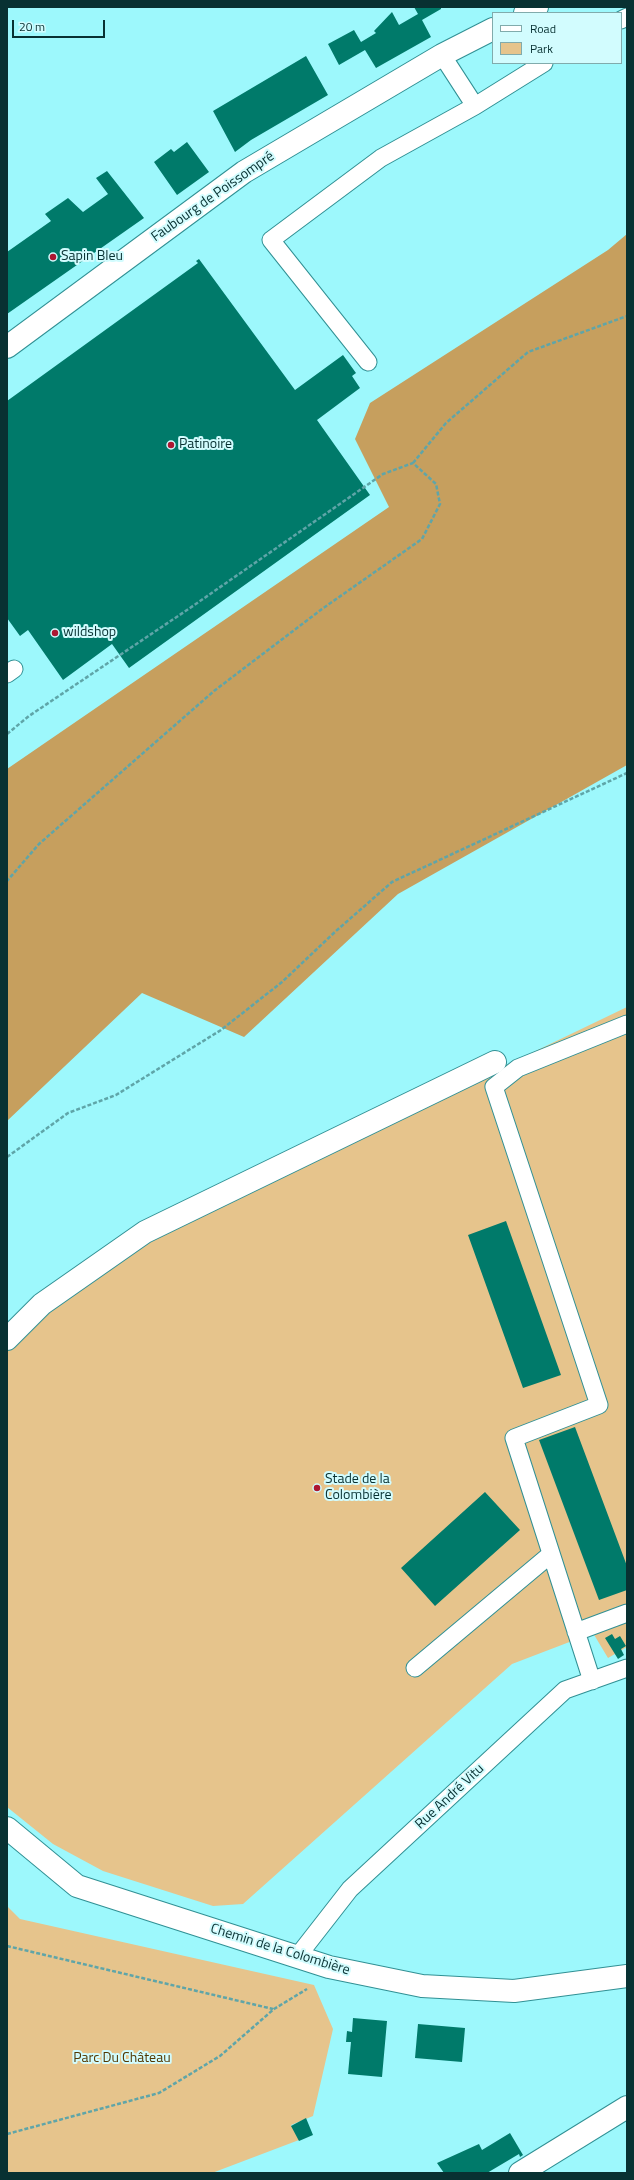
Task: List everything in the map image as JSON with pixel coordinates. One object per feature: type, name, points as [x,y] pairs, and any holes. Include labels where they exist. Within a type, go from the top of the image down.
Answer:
[{"type":"street","points":[[527,12],[537,7]]},
{"type":"street","name":"Faubourg de Poissompré","points":[[7,347],[244,172],[442,55],[492,30]]},
{"type":"street","points":[[7,1339],[42,1304],[145,1232],[495,1062]]},
{"type":"street","name":"Chemin de la Colombière","points":[[7,1828],[77,1886],[329,1967],[422,1986],[514,1991],[627,1976]]},
{"type":"street","points":[[520,2173],[627,2107]]},
{"type":"lane","points":[[442,55],[475,106]]},
{"type":"lane","points":[[368,362],[271,240],[381,158],[475,106],[542,64]]},
{"type":"lane","points":[[592,1681],[514,1438],[599,1405],[494,1087],[518,1068],[627,1024]]},
{"type":"lane","points":[[415,1668],[551,1554]]},
{"type":"lane","points":[[576,1632],[627,1613]]},
{"type":"lane","name":"Rue André Vitu","points":[[297,1957],[350,1889],[565,1690],[627,1668]]},
{"type":"path","points":[[7,734],[29,716],[184,612],[383,474],[413,464],[446,423],[528,352],[627,316]]},
{"type":"path","points":[[7,881],[39,844],[214,691],[322,609],[422,539],[440,504],[436,484],[413,464]]},
{"type":"path","points":[[7,1157],[68,1113],[116,1095],[221,1030],[282,982],[336,931],[392,882],[627,773]]},
{"type":"path","points":[[7,1946],[274,2009]]},
{"type":"path","points":[[7,2134],[159,2093],[220,2056],[274,2009],[314,1985],[329,1967]]},
{"type":"green space","name":"Stade de la Colombière","points":[[627,1007],[627,1647],[608,1658],[593,1633],[512,1664],[243,1904],[213,1906],[103,1871],[53,1844],[7,1807],[7,1344],[14,1335],[166,1229]]},
{"type":"green space","name":"Parc Du Château","points":[[7,1906],[20,1919],[314,1985],[333,2029],[313,2116],[291,2125],[299,2140],[212,2173],[7,2173]]},
{"type":"shaded area","points":[[627,234],[627,765],[398,894],[244,1037],[142,993],[7,1121],[7,769],[389,507],[355,439],[370,403],[608,250]]},
{"type":"building","points":[[414,7],[441,7],[441,9],[422,20],[431,37],[376,68],[365,50],[339,65],[328,44],[354,30],[361,42],[376,33],[374,31],[392,12],[399,25],[418,14]]},
{"type":"building","points":[[306,56],[328,95],[251,140],[235,152],[213,111]]},
{"type":"building","points":[[187,142],[209,172],[177,195],[154,162],[171,149],[174,152]]},
{"type":"building","points":[[107,171],[144,218],[7,314],[7,252],[51,221],[45,214],[68,198],[83,212],[108,194],[96,178]]},
{"type":"building","name":"Patinoire","points":[[199,259],[295,390],[343,355],[356,373],[352,376],[360,388],[317,420],[370,495],[129,668],[112,644],[63,680],[28,630],[20,636],[7,618],[7,401],[198,263],[196,261]]},
{"type":"building","points":[[506,1221],[561,1375],[523,1388],[468,1235]]},
{"type":"building","points":[[575,1427],[627,1566],[627,1590],[599,1600],[539,1440]]},
{"type":"building","points":[[485,1492],[520,1530],[435,1606],[401,1568]]},
{"type":"building","points":[[612,1634],[615,1639],[620,1636],[626,1646],[621,1649],[624,1655],[618,1659],[605,1638]]},
{"type":"building","points":[[353,2018],[387,2021],[382,2077],[348,2074],[351,2042],[346,2042],[347,2031],[352,2032]]},
{"type":"building","points":[[418,2024],[465,2028],[462,2062],[415,2058]]},
{"type":"building","points":[[306,2118],[313,2135],[299,2141],[291,2126]]},
{"type":"building","points":[[510,2133],[523,2155],[520,2157],[519,2154],[487,2173],[444,2173],[437,2163],[479,2144],[482,2150]]},
{"type":"place","name":"Sapin Bleu","points":[[53,257]]},
{"type":"place","name":"Patinoire","points":[[171,445]]},
{"type":"place","name":"wildshop","points":[[55,633]]},
{"type":"place","name":"Stade de la Colombière","points":[[317,1488]]}]
